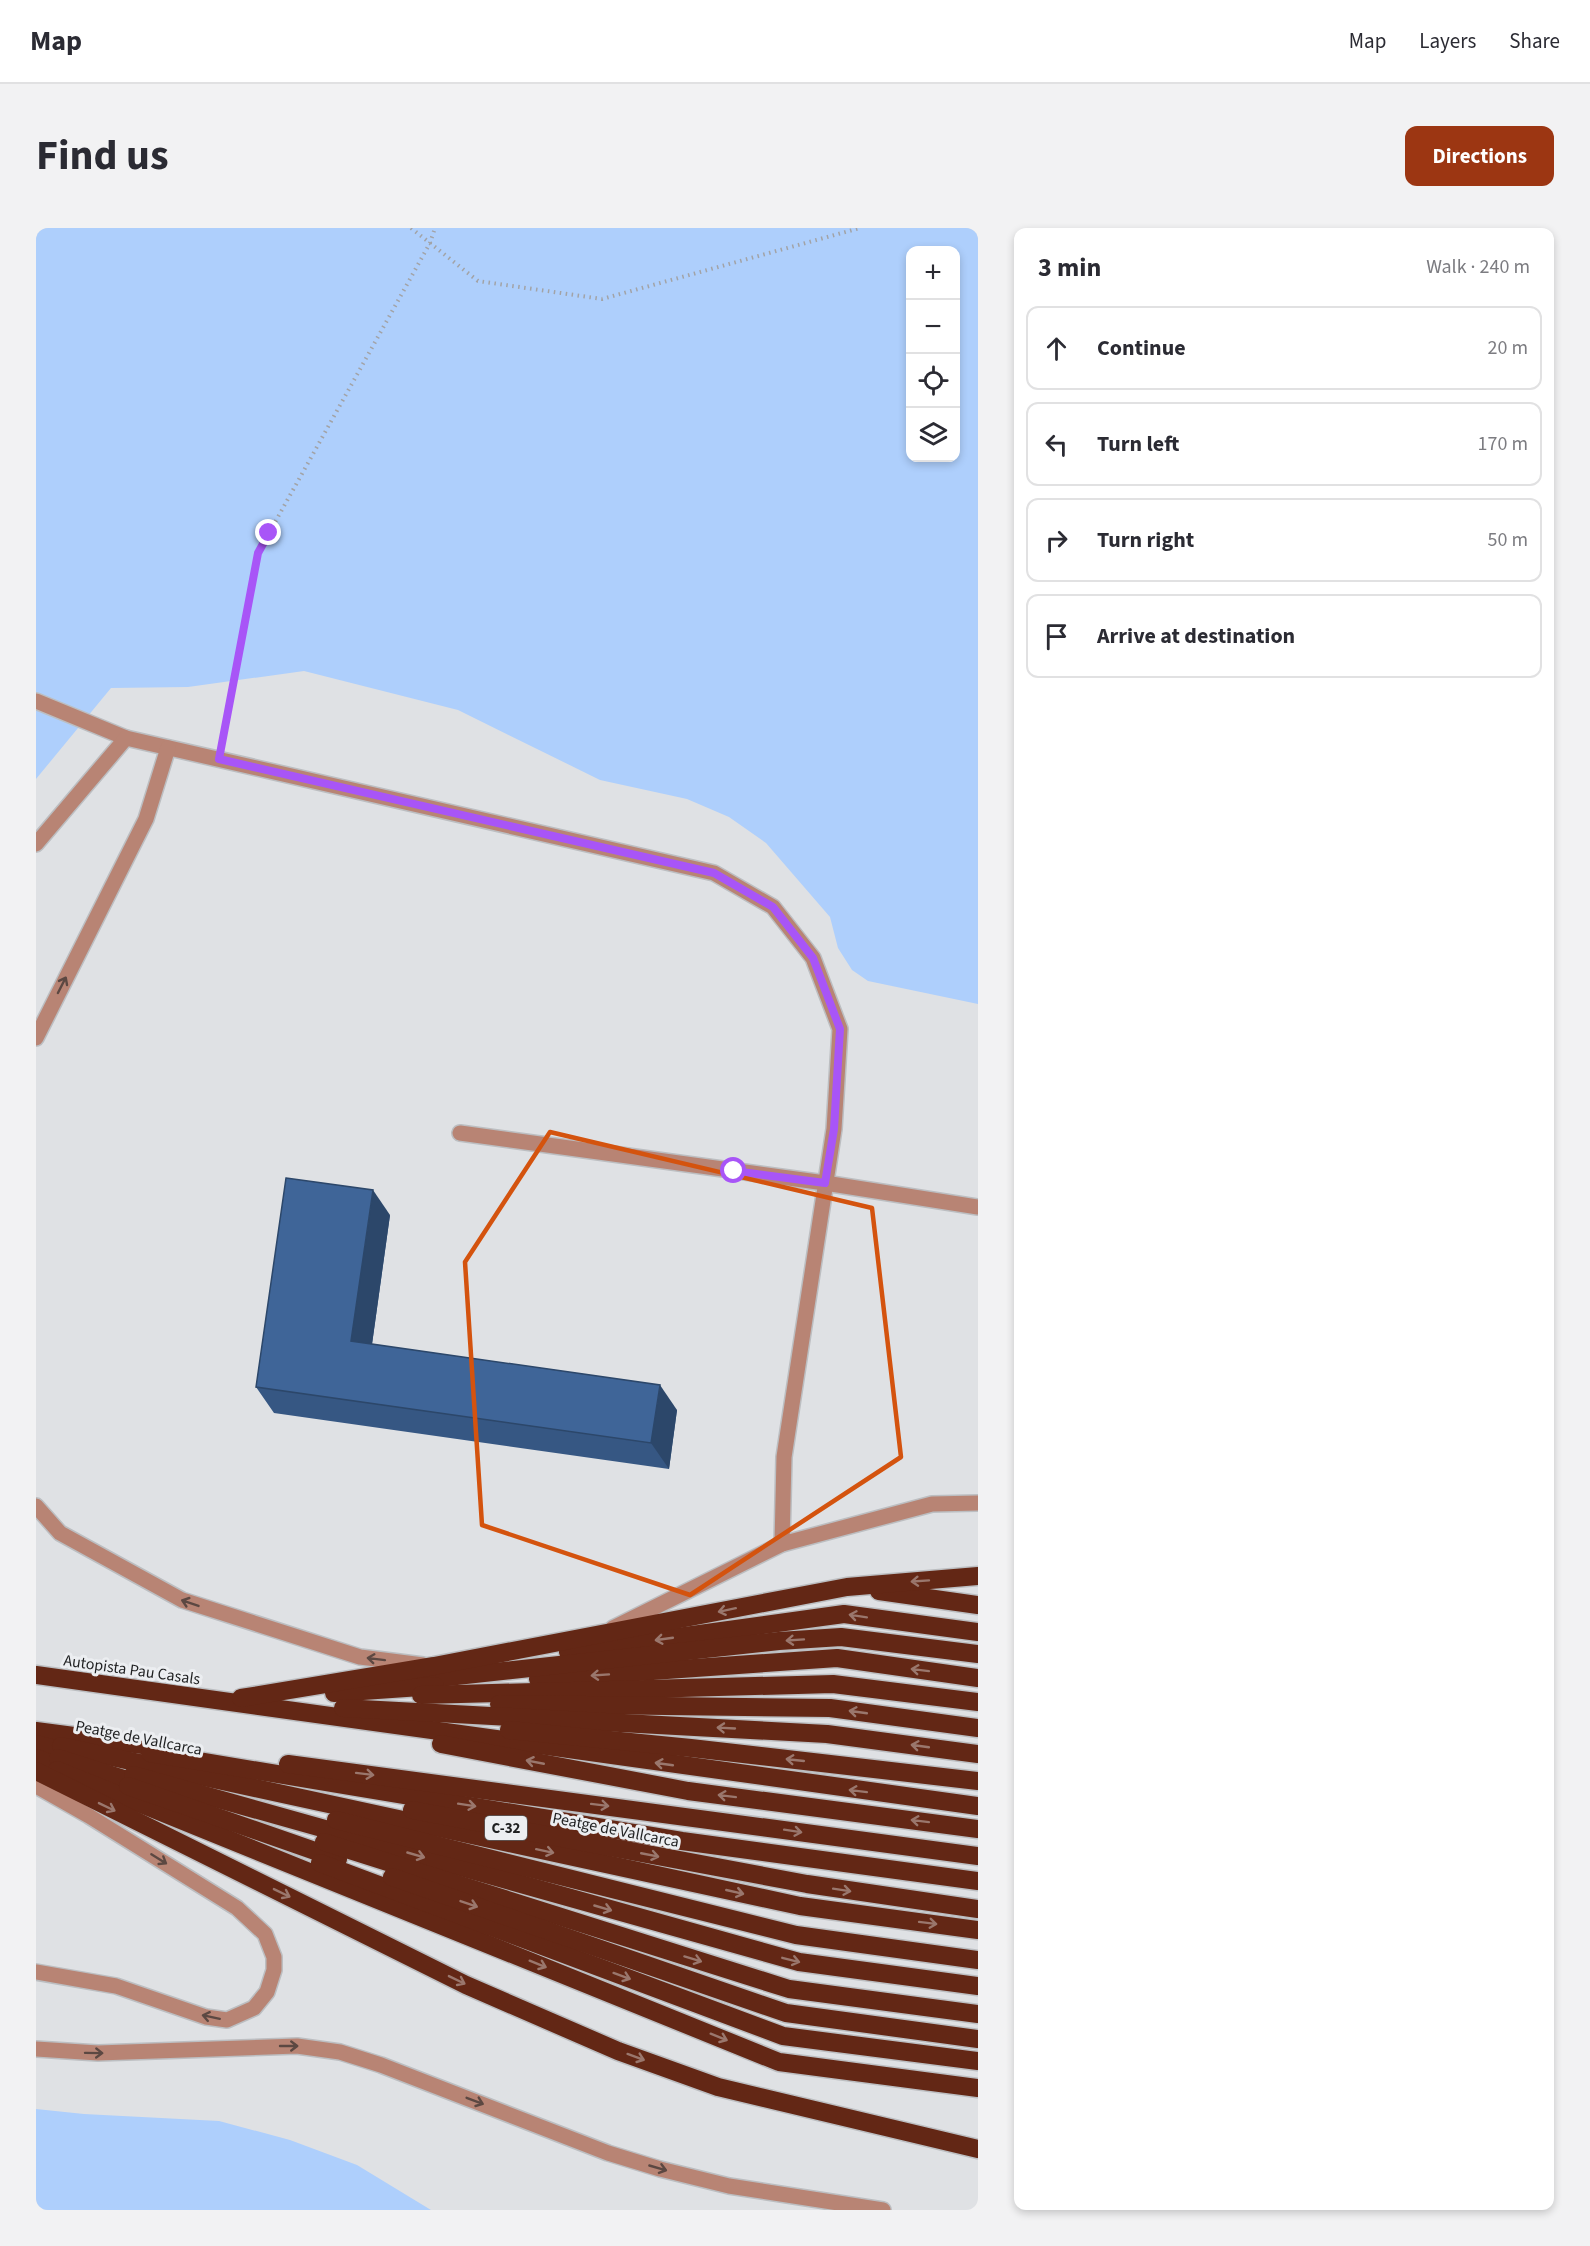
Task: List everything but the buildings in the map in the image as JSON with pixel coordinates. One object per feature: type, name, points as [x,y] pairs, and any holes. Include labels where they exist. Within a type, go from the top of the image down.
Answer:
[{"type":"highway","points":[[222,1701],[435,1666],[847,1587],[978,1576]]},
{"type":"highway","points":[[847,1587],[978,1605]]},
{"type":"highway","points":[[222,1701],[844,1614],[978,1632]]},
{"type":"highway","points":[[222,1701],[820,1638],[841,1637],[883,1641],[978,1654]]},
{"type":"highway","points":[[222,1701],[837,1658],[978,1678]]},
{"type":"highway","name":"Autopista Pau Casals","points":[[36,1675],[222,1701]]},
{"type":"highway","points":[[222,1701],[833,1683],[978,1702]]},
{"type":"highway","points":[[222,1701],[830,1708],[978,1728]]},
{"type":"highway","points":[[222,1701],[815,1734],[978,1754]]},
{"type":"highway","points":[[222,1701],[691,1748],[978,1781]]},
{"type":"highway","points":[[222,1701],[978,1806]]},
{"type":"highway","points":[[222,1701],[688,1791],[978,1829]]},
{"type":"highway","points":[[36,1746],[757,1825],[978,1856]]},
{"type":"highway","points":[[36,1746],[682,1841],[978,1881]]},
{"type":"highway","points":[[36,1746],[800,1906],[978,1930]]},
{"type":"highway","points":[[36,1746],[796,1935],[978,1959]]},
{"type":"highway","points":[[36,1746],[799,1962],[978,1986]]},
{"type":"highway","points":[[36,1746],[789,1989],[978,2014]]},
{"type":"highway","points":[[36,1746],[786,2013],[978,2039]]},
{"type":"highway","points":[[36,1746],[783,2036],[978,2061]]},
{"type":"highway","points":[[36,1746],[779,2062],[978,2088]]},
{"type":"highway","name":"Peatge de Vallcarca","points":[[36,1746],[851,1892],[978,1909]]},
{"type":"highway","points":[[36,1771],[466,1985],[618,2051],[718,2087],[978,2149]]},
{"type":"lane","points":[[36,701],[126,738],[714,873],[773,907],[813,958],[840,1029],[834,1129],[784,1456],[783,1544]]},
{"type":"lane","points":[[36,844],[126,738]]},
{"type":"lane","points":[[36,1038],[146,819],[168,748]]},
{"type":"lane","points":[[460,1133],[825,1183],[978,1207]]},
{"type":"lane","points":[[602,1634],[783,1544],[932,1504],[978,1503]]},
{"type":"lane","points":[[36,1506],[60,1533],[182,1600],[360,1657],[435,1666]]},
{"type":"lane","points":[[36,1786],[89,1816],[237,1908],[265,1934],[271,1947],[274,1970],[267,1992],[254,2008],[227,2020],[206,2017],[116,1986],[36,1972]]},
{"type":"lane","points":[[36,2049],[98,2053],[297,2046],[340,2052],[381,2065],[608,2153],[660,2169],[729,2186],[883,2210]]},
{"type":"path","points":[[411,228],[478,280],[602,299],[860,228]]},
{"type":"path","points":[[219,759],[258,553],[430,243],[435,228]]},
{"type":"highlighted area","points":[[550,1132],[872,1208],[901,1457],[690,1595],[482,1525],[465,1262]]},
{"type":"shaded area","points":[[36,228],[978,228],[978,1004],[868,981],[852,970],[838,948],[830,917],[766,843],[729,817],[687,799],[600,780],[458,710],[304,671],[188,687],[111,688],[36,779]]},
{"type":"shaded area","points":[[36,2109],[84,2114],[219,2121],[290,2140],[357,2165],[431,2210],[36,2210]]},
{"type":"route","points":[[269,533],[258,553],[219,759],[714,873],[773,907],[813,958],[840,1029],[834,1129],[825,1183],[734,1171]]}]
